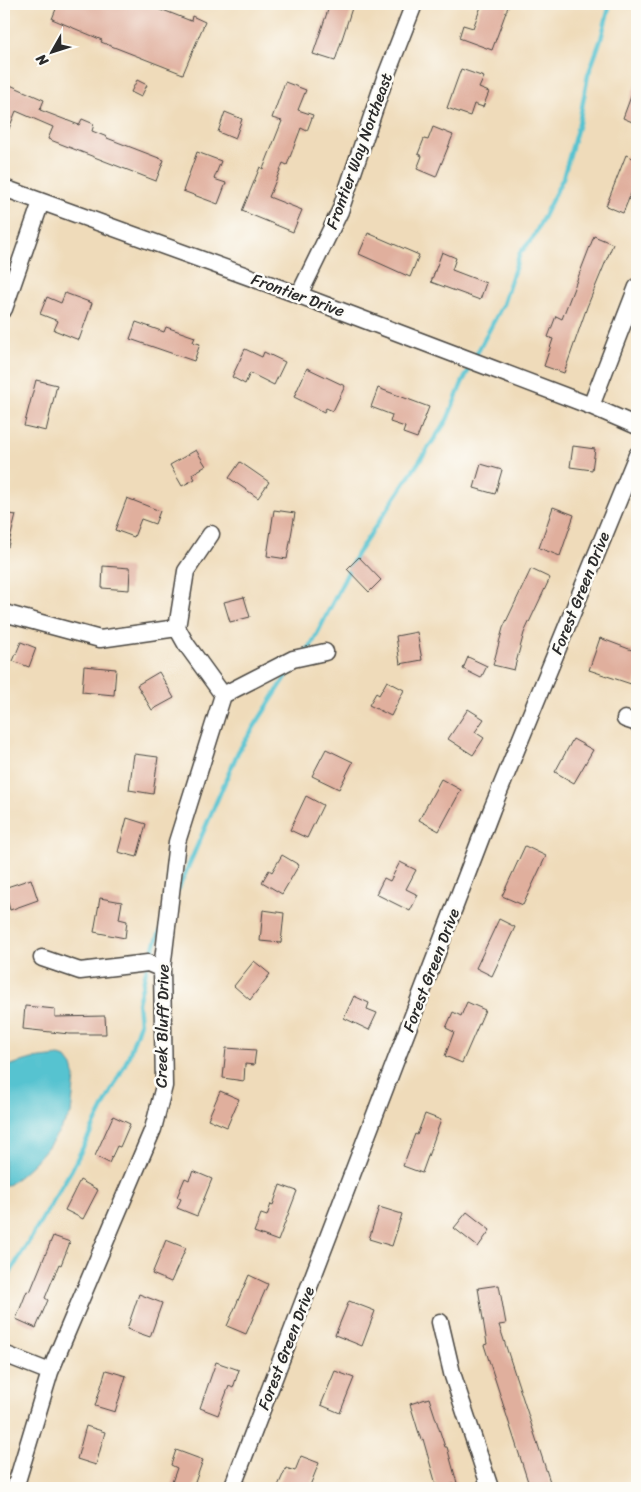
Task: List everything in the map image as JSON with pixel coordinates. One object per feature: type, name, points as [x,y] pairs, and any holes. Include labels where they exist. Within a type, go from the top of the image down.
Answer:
[{"type":"street","name":"Frontier Way Northeast","points":[[299,295],[340,211],[384,81],[414,4]]},
{"type":"street","name":"Frontier Drive","points":[[4,188],[299,295],[591,406],[637,426]]},
{"type":"street","points":[[4,309],[41,202]]},
{"type":"street","points":[[591,406],[637,287]]},
{"type":"street","name":"Forest Green Drive","points":[[232,1488],[492,809],[637,455]]},
{"type":"street","points":[[211,534],[186,571],[177,628],[186,644],[223,695],[293,659],[325,652]]},
{"type":"street","points":[[4,613],[100,639],[177,628]]},
{"type":"street","name":"Creek Bluff Drive","points":[[15,1488],[50,1372],[154,1129],[164,1086],[162,969],[177,842],[223,695]]},
{"type":"street","points":[[42,958],[80,971],[148,963],[162,969]]},
{"type":"street","points":[[440,1322],[452,1373],[490,1488]]},
{"type":"street","points":[[4,1354],[50,1372]]},
{"type":"water","points":[[59,1056],[66,1058],[72,1066],[75,1077],[71,1114],[35,1162],[8,1185],[4,1185],[4,1067],[32,1059]]},
{"type":"building","points":[[58,4],[143,4],[191,21],[192,16],[205,22],[183,74],[101,42],[102,40],[52,19]]},
{"type":"building","points":[[330,4],[340,4],[352,8],[335,61],[313,54]]},
{"type":"building","points":[[482,4],[509,4],[492,50],[459,38],[463,25],[473,28]]},
{"type":"building","points":[[461,69],[484,77],[479,88],[489,92],[483,107],[474,104],[470,116],[447,108]]},
{"type":"building","points":[[137,80],[147,85],[141,97],[131,92]]},
{"type":"building","points":[[285,82],[306,90],[298,110],[313,115],[307,131],[301,128],[287,165],[283,163],[269,197],[302,210],[293,232],[242,211],[260,167],[263,169],[282,121],[272,118]]},
{"type":"building","points":[[637,84],[637,124],[623,118]]},
{"type":"building","points":[[10,85],[44,100],[40,110],[79,125],[82,119],[94,124],[92,131],[164,160],[156,181],[48,139],[53,127],[16,111],[4,141],[4,99]]},
{"type":"building","points":[[225,112],[242,119],[235,139],[218,132]]},
{"type":"building","points":[[433,127],[453,135],[436,177],[417,169],[422,156],[418,154],[424,139],[428,140]]},
{"type":"building","points":[[197,152],[221,161],[214,179],[226,183],[218,204],[183,191]]},
{"type":"building","points":[[626,155],[637,160],[637,179],[623,213],[606,206]]},
{"type":"building","points":[[368,233],[419,255],[410,277],[359,254]]},
{"type":"building","points":[[594,236],[613,244],[587,307],[564,373],[544,366],[553,339],[548,337],[556,316],[562,319]]},
{"type":"building","points":[[442,252],[456,258],[452,270],[486,283],[480,300],[431,282]]},
{"type":"building","points":[[65,293],[92,303],[79,340],[54,330],[58,321],[40,314],[47,297],[61,303]]},
{"type":"building","points":[[136,322],[164,332],[166,327],[195,337],[193,342],[200,344],[194,361],[130,339]]},
{"type":"building","points":[[245,349],[262,357],[264,352],[285,362],[274,385],[250,373],[245,384],[232,377]]},
{"type":"building","points":[[307,368],[345,386],[333,411],[326,408],[324,412],[294,397]]},
{"type":"building","points":[[36,380],[57,385],[46,431],[24,426]]},
{"type":"building","points":[[378,388],[429,407],[417,438],[403,433],[405,427],[390,422],[392,415],[371,407]]},
{"type":"building","points":[[573,446],[595,449],[592,470],[570,467]]},
{"type":"building","points":[[196,450],[206,466],[192,474],[195,479],[182,486],[170,465]]},
{"type":"building","points":[[240,462],[269,482],[258,498],[229,478]]},
{"type":"building","points":[[481,464],[502,470],[495,494],[474,488]]},
{"type":"building","points":[[127,498],[160,511],[155,524],[141,519],[134,537],[115,530]]},
{"type":"building","points":[[553,507],[574,515],[560,556],[539,548]]},
{"type":"building","points":[[274,510],[295,513],[287,559],[267,556]]},
{"type":"building","points":[[4,513],[16,515],[8,547],[4,546]]},
{"type":"building","points":[[359,557],[381,580],[369,592],[347,569]]},
{"type":"building","points":[[103,566],[130,568],[129,590],[102,588]]},
{"type":"building","points":[[531,569],[550,578],[524,633],[514,670],[493,665],[503,628]]},
{"type":"building","points":[[244,597],[250,617],[230,622],[224,602]]},
{"type":"building","points":[[417,632],[422,660],[400,664],[396,636]]},
{"type":"building","points":[[600,638],[637,652],[637,675],[634,685],[589,670]]},
{"type":"building","points":[[21,642],[36,648],[29,667],[13,661]]},
{"type":"building","points":[[468,657],[487,666],[481,678],[463,669]]},
{"type":"building","points":[[84,666],[116,669],[114,695],[82,692]]},
{"type":"building","points":[[159,672],[174,698],[152,710],[137,685]]},
{"type":"building","points":[[387,681],[404,690],[391,716],[369,705],[376,693],[379,695]]},
{"type":"building","points":[[468,709],[484,719],[475,732],[484,738],[473,755],[448,739]]},
{"type":"building","points":[[573,739],[593,750],[574,783],[555,772]]},
{"type":"building","points":[[326,749],[353,762],[339,789],[312,776]]},
{"type":"building","points":[[134,754],[158,757],[153,794],[129,790]]},
{"type":"building","points":[[441,779],[461,790],[439,831],[419,820]]},
{"type":"building","points":[[306,796],[323,805],[307,838],[290,830]]},
{"type":"building","points":[[127,818],[146,824],[137,857],[118,852]]},
{"type":"building","points":[[525,846],[546,856],[523,905],[502,896]]},
{"type":"building","points":[[282,855],[299,865],[282,894],[262,882],[269,870],[272,872]]},
{"type":"building","points":[[400,862],[416,870],[406,889],[418,895],[410,911],[376,894],[384,878],[390,881]]},
{"type":"building","points":[[31,879],[38,900],[10,910],[4,888]]},
{"type":"building","points":[[100,898],[122,902],[119,919],[127,921],[125,938],[94,932]]},
{"type":"building","points":[[263,910],[284,913],[281,943],[260,941]]},
{"type":"building","points":[[499,919],[515,927],[492,976],[476,968]]},
{"type":"building","points":[[254,961],[270,974],[250,1000],[234,986]]},
{"type":"building","points":[[354,996],[369,1003],[367,1009],[377,1013],[369,1030],[344,1018]]},
{"type":"building","points":[[467,1002],[485,1010],[462,1063],[445,1056],[454,1032],[446,1028],[453,1012],[461,1016]]},
{"type":"building","points":[[25,1006],[55,1009],[55,1017],[105,1016],[106,1034],[69,1034],[23,1029]]},
{"type":"building","points":[[226,1048],[256,1050],[254,1065],[245,1064],[244,1081],[223,1078]]},
{"type":"building","points":[[220,1091],[239,1099],[227,1127],[208,1119]]},
{"type":"building","points":[[425,1114],[441,1120],[422,1173],[403,1166]]},
{"type":"building","points":[[113,1116],[130,1124],[120,1147],[117,1146],[109,1163],[95,1156]]},
{"type":"building","points":[[193,1171],[212,1179],[197,1216],[177,1208],[181,1199],[177,1197],[185,1178],[189,1180]]},
{"type":"building","points":[[80,1180],[98,1190],[83,1219],[65,1210]]},
{"type":"building","points":[[280,1185],[297,1191],[278,1241],[254,1232],[261,1214],[267,1216]]},
{"type":"building","points":[[379,1207],[402,1214],[392,1246],[369,1239]]},
{"type":"building","points":[[467,1212],[490,1230],[478,1247],[454,1228]]},
{"type":"building","points":[[53,1236],[70,1242],[45,1298],[48,1300],[36,1328],[16,1319],[27,1291],[30,1292]]},
{"type":"building","points":[[166,1240],[186,1248],[171,1282],[152,1274]]},
{"type":"building","points":[[249,1275],[268,1284],[246,1334],[227,1326]]},
{"type":"building","points":[[499,1285],[506,1324],[499,1325],[552,1488],[530,1488],[484,1345],[487,1344],[478,1288]]},
{"type":"building","points":[[139,1294],[162,1303],[150,1337],[127,1329]]},
{"type":"building","points":[[349,1301],[375,1311],[362,1346],[335,1335]]},
{"type":"building","points":[[216,1362],[239,1370],[233,1388],[229,1386],[218,1415],[200,1408]]},
{"type":"building","points":[[106,1370],[126,1376],[115,1412],[95,1406]]},
{"type":"building","points":[[335,1371],[354,1378],[340,1413],[321,1405]]},
{"type":"building","points":[[429,1398],[445,1447],[447,1447],[457,1483],[437,1488],[423,1439],[421,1440],[410,1404]]},
{"type":"building","points":[[86,1426],[105,1432],[96,1465],[77,1459]]},
{"type":"building","points":[[176,1450],[203,1460],[193,1488],[170,1488],[177,1468],[171,1465]]},
{"type":"building","points":[[301,1456],[319,1463],[309,1488],[277,1488],[286,1468],[295,1471]]},
{"type":"waterway","points":[[475,357],[503,304],[520,253],[533,238],[563,178],[579,123],[588,75],[601,39],[610,4]]},
{"type":"waterway","points":[[306,651],[312,644],[357,554],[447,420],[472,364]]},
{"type":"waterway","points":[[178,890],[238,752],[293,666]]},
{"type":"waterway","points":[[149,959],[160,932]]},
{"type":"waterway","points":[[4,1285],[72,1169],[128,1058],[140,1023],[138,1003],[147,967]]}]
